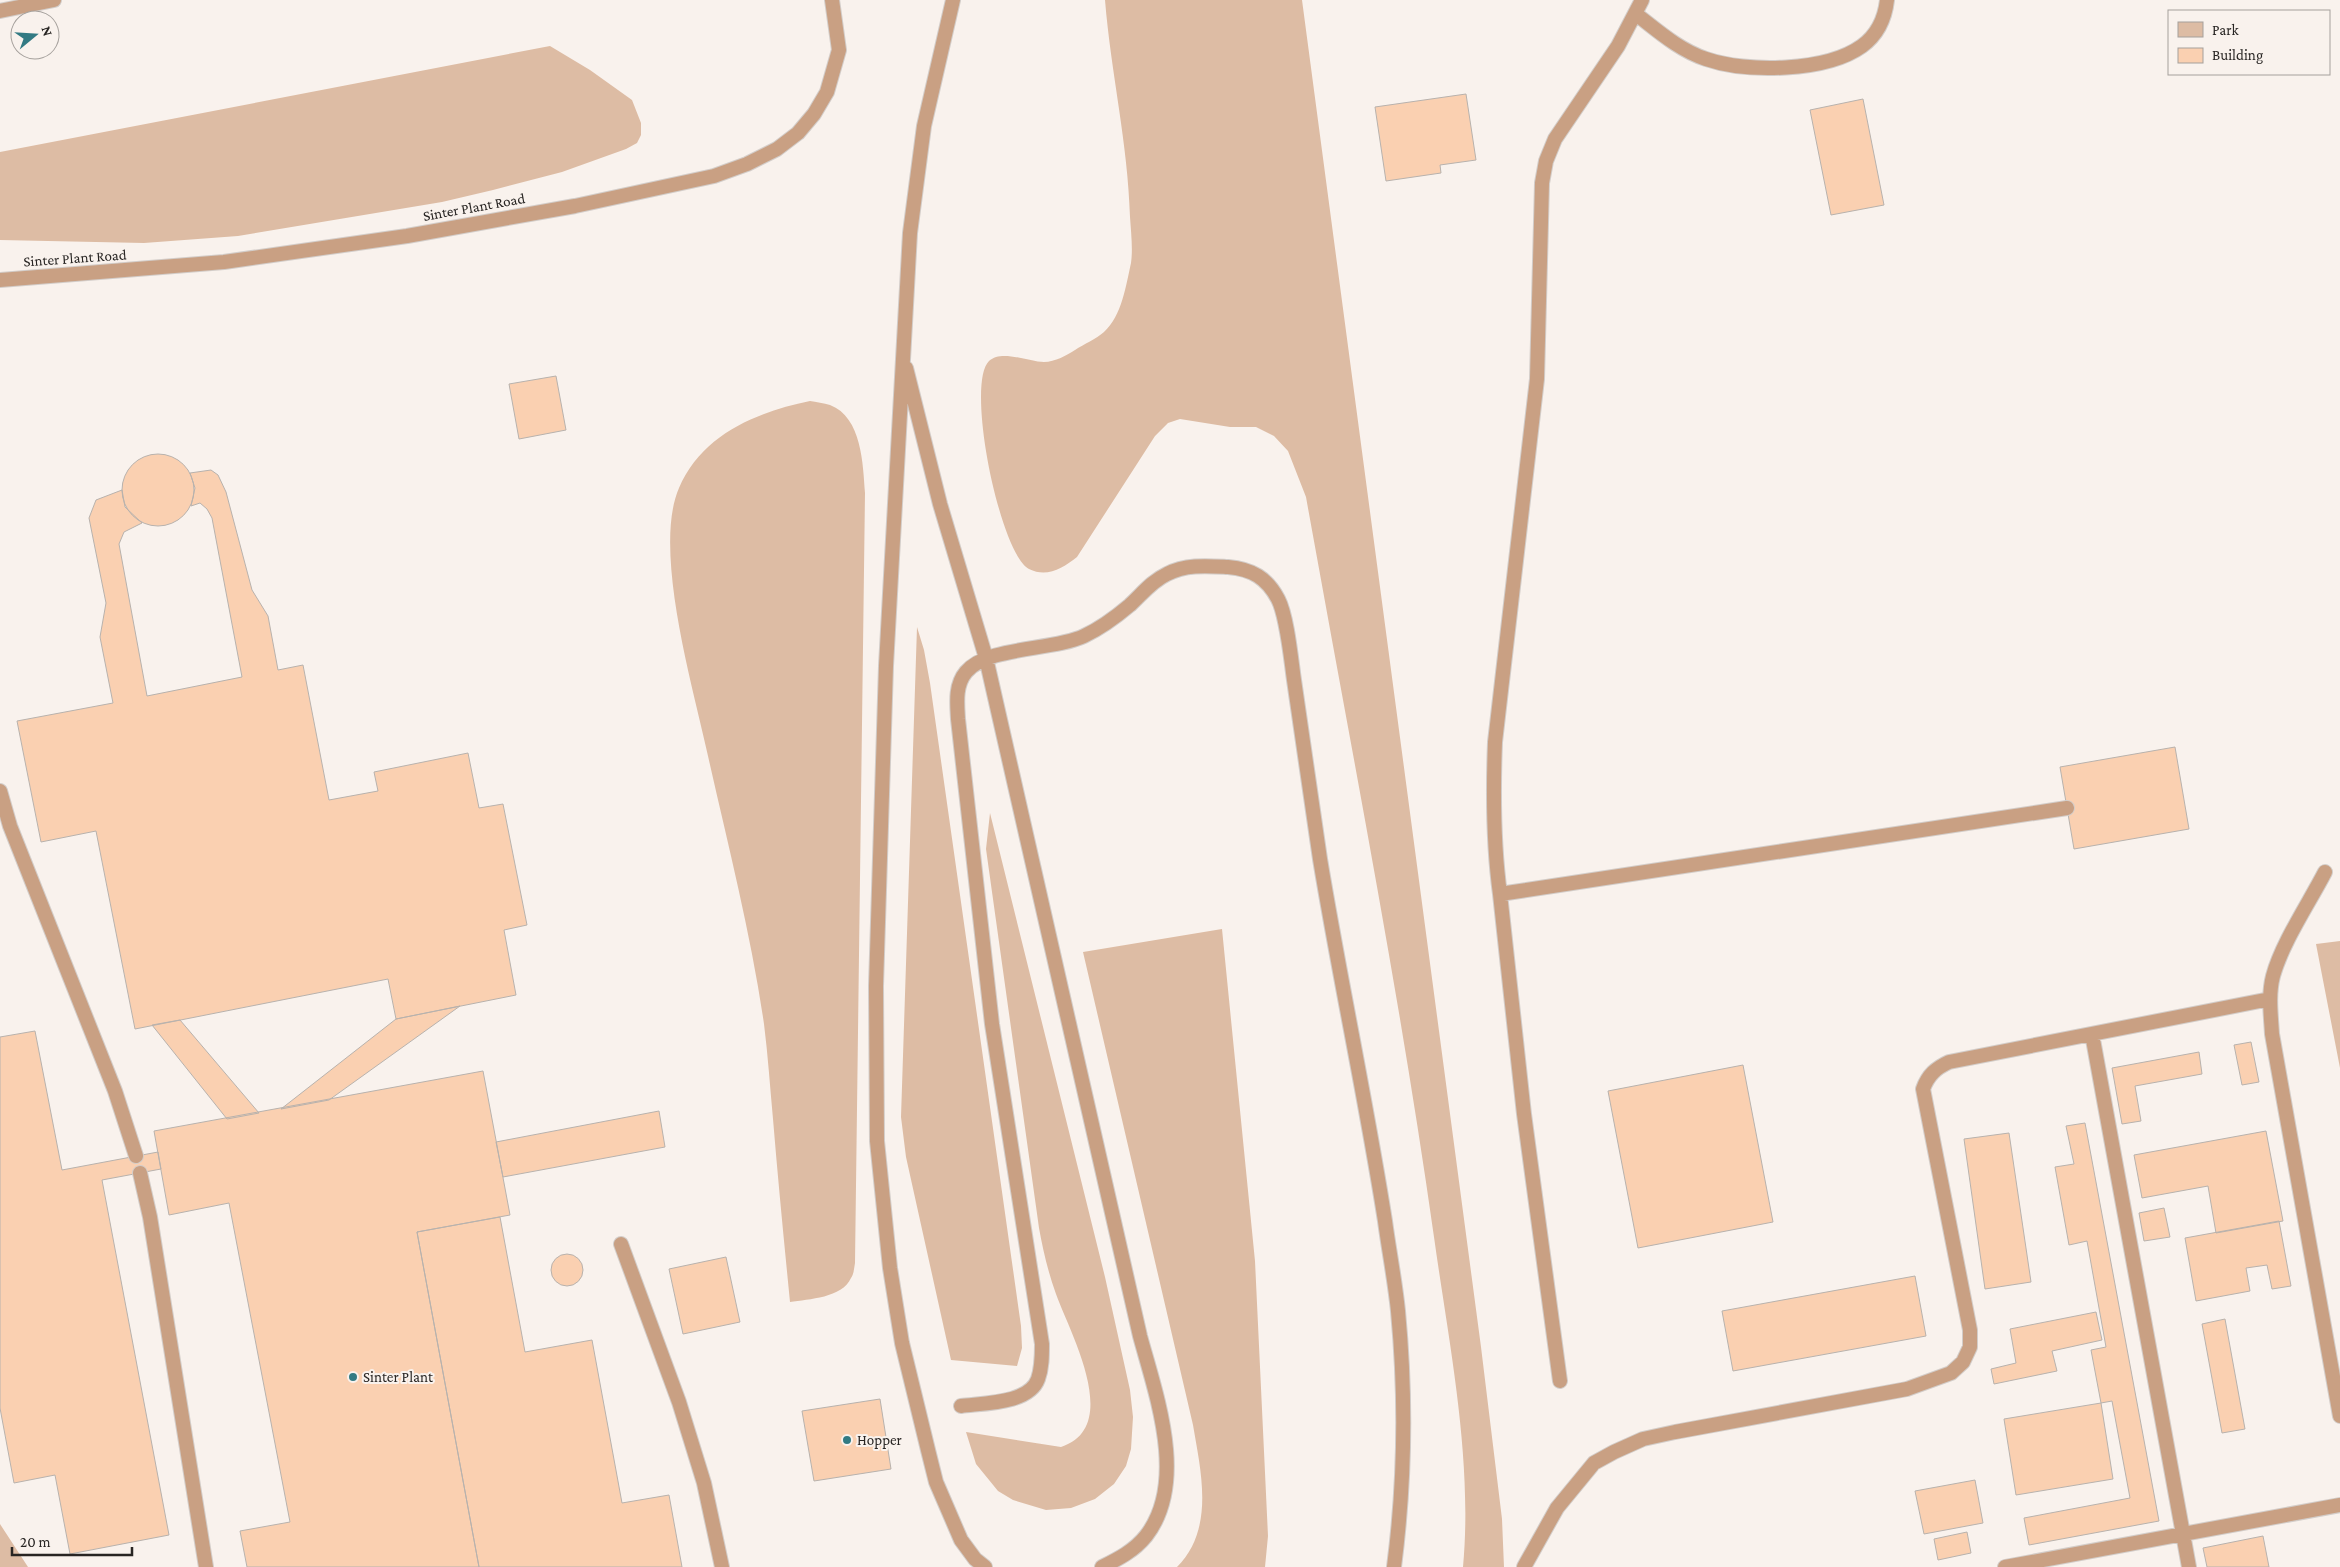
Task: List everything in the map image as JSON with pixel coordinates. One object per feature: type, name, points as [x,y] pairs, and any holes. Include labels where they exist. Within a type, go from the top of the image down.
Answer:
[{"type":"lane","points":[[0,11],[54,0]]},
{"type":"lane","name":"Sinter Plant Road","points":[[0,280],[224,262],[387,239],[575,206],[714,176],[747,164],[777,149],[798,133],[814,114],[827,92],[838,50],[832,0]]},
{"type":"lane","points":[[953,0],[924,126],[910,233],[902,353],[886,676],[876,986],[877,1141],[890,1268],[902,1343],[936,1482],[961,1540],[975,1560],[985,1567]]},
{"type":"lane","points":[[1560,1380],[1524,1114],[1495,858],[1492,798],[1494,742],[1537,379],[1542,183],[1546,161],[1555,139],[1618,46],[1642,0]]},
{"type":"lane","points":[[1636,14],[1686,52],[1726,66],[1753,69],[1821,62],[1849,53],[1863,46],[1875,33],[1883,19],[1887,0]]},
{"type":"lane","points":[[902,353],[940,504],[986,658],[1136,1317],[1159,1407],[1166,1451],[1167,1482],[1157,1515],[1146,1536],[1127,1554],[1102,1567]]},
{"type":"lane","points":[[961,1406],[1012,1400],[1027,1392],[1038,1381],[1042,1366],[1042,1344],[992,1024],[958,719],[957,696],[960,683],[967,671],[986,658],[1068,642],[1086,636],[1128,607],[1152,584],[1167,574],[1186,567],[1242,568],[1260,576],[1271,587],[1280,603],[1292,663],[1320,860],[1376,1161],[1398,1310],[1404,1430],[1403,1481],[1394,1567]]},
{"type":"lane","points":[[0,791],[10,826],[115,1090],[136,1156]]},
{"type":"lane","points":[[1500,894],[2067,808]]},
{"type":"lane","points":[[2325,872],[2282,954],[2273,977],[2270,999],[2274,1044],[2340,1416]]},
{"type":"lane","points":[[1524,1567],[1557,1508],[1594,1463],[1614,1452],[1643,1440],[1675,1432],[1908,1389],[1951,1373],[1962,1362],[1970,1347],[1970,1330],[1923,1089],[1928,1077],[1938,1067],[1949,1062],[2270,999]]},
{"type":"lane","points":[[2092,1034],[2189,1567]]},
{"type":"lane","points":[[140,1173],[150,1217],[206,1567]]},
{"type":"lane","points":[[621,1244],[679,1402],[704,1483],[722,1567]]},
{"type":"lane","points":[[2008,1567],[2340,1505]]},
{"type":"green space","points":[[1105,0],[1302,0],[1481,1347],[1502,1519],[1504,1567],[1463,1567],[1465,1485],[1458,1402],[1420,1144],[1390,959],[1306,497],[1288,451],[1274,436],[1256,427],[1230,427],[1180,419],[1168,423],[1155,436],[1077,557],[1066,565],[1048,572],[1036,572],[1029,569],[1018,557],[1007,533],[997,503],[983,433],[981,401],[983,376],[989,361],[1001,356],[1044,362],[1057,360],[1097,337],[1104,332],[1115,318],[1122,300],[1131,263],[1132,240],[1129,190]]},
{"type":"green space","points":[[550,46],[590,70],[632,100],[641,123],[641,135],[637,143],[626,149],[562,172],[442,202],[238,236],[144,243],[0,240],[0,152]]},
{"type":"green space","points":[[810,401],[830,405],[841,411],[849,420],[859,443],[865,493],[855,1263],[852,1276],[847,1285],[840,1290],[833,1294],[790,1302],[767,1048],[759,990],[739,890],[678,620],[670,547],[672,515],[679,488],[689,469],[702,453],[733,428],[751,419]]},
{"type":"green space","points":[[917,627],[924,650],[930,683],[1021,1326],[1022,1348],[1017,1366],[951,1360],[906,1157],[901,1117]]},
{"type":"green space","points":[[990,813],[1105,1277],[1130,1390],[1133,1417],[1131,1449],[1126,1466],[1114,1484],[1095,1499],[1071,1508],[1046,1510],[1013,1500],[998,1491],[976,1464],[966,1432],[1061,1447],[1079,1436],[1088,1420],[1090,1400],[1087,1378],[1080,1354],[1053,1286],[1039,1228],[986,849]]},
{"type":"green space","points":[[1222,929],[1255,1261],[1268,1536],[1265,1567],[1177,1567],[1189,1552],[1197,1535],[1201,1518],[1202,1499],[1199,1462],[1193,1425],[1083,952]]},
{"type":"green space","points":[[2340,941],[2340,1068],[2316,944]]},
{"type":"green space","points":[[0,1524],[28,1567],[0,1567]]},
{"type":"building","points":[[1466,94],[1476,160],[1440,165],[1441,173],[1386,181],[1375,107]]},
{"type":"building","points":[[1863,99],[1884,205],[1831,215],[1810,110]]},
{"type":"building","points":[[556,376],[566,430],[519,439],[509,384]]},
{"type":"building","points":[[165,454],[184,464],[192,476],[194,490],[192,504],[184,516],[172,524],[151,526],[132,516],[124,504],[122,483],[132,464],[144,456]]},
{"type":"building","points":[[211,470],[218,475],[226,492],[252,590],[268,616],[278,670],[303,665],[329,800],[378,791],[374,772],[468,753],[479,808],[503,804],[527,925],[504,930],[516,995],[396,1019],[388,979],[135,1029],[96,831],[41,842],[17,721],[113,703],[100,637],[106,603],[89,518],[96,500],[122,490],[125,507],[142,523],[124,532],[119,544],[147,696],[242,677],[212,518],[207,509],[200,503],[191,506],[195,488],[190,473]]},
{"type":"building","points":[[2175,747],[2189,829],[2074,849],[2060,767]]},
{"type":"building","points":[[460,1006],[329,1100],[281,1109],[396,1019]]},
{"type":"building","points":[[180,1020],[259,1113],[227,1119],[152,1025]]},
{"type":"building","points":[[35,1031],[62,1170],[158,1152],[161,1169],[102,1180],[169,1535],[70,1554],[55,1475],[14,1483],[0,1408],[0,1037]]},
{"type":"building","points":[[2251,1042],[2259,1082],[2242,1085],[2234,1045]]},
{"type":"building","points":[[2199,1052],[2202,1074],[2135,1086],[2141,1121],[2122,1124],[2112,1068]]},
{"type":"building","points":[[1743,1065],[1773,1222],[1638,1248],[1608,1091]]},
{"type":"building","name":"Sinter Plant","points":[[483,1071],[510,1215],[417,1232],[479,1567],[247,1567],[240,1531],[290,1522],[229,1203],[169,1215],[154,1131]]},
{"type":"building","points":[[659,1111],[665,1147],[503,1177],[496,1142]]},
{"type":"building","points":[[2085,1123],[2159,1521],[2029,1545],[2024,1518],[2130,1498],[2112,1401],[2101,1403],[2091,1350],[2106,1347],[2087,1241],[2069,1245],[2055,1167],[2074,1164],[2066,1126]]},
{"type":"building","points":[[2266,1131],[2283,1221],[2216,1233],[2208,1186],[2142,1198],[2134,1155]]},
{"type":"building","points":[[2009,1133],[2031,1282],[1985,1289],[1964,1139]]},
{"type":"building","points":[[2164,1208],[2170,1237],[2144,1241],[2139,1213]]},
{"type":"building","points":[[500,1217],[525,1352],[592,1340],[622,1503],[669,1495],[682,1567],[479,1567],[417,1232]]},
{"type":"building","points":[[2279,1221],[2291,1286],[2272,1289],[2267,1265],[2246,1268],[2250,1291],[2196,1301],[2185,1238]]},
{"type":"building","points":[[567,1254],[573,1255],[578,1259],[582,1264],[582,1276],[578,1281],[573,1285],[567,1286],[561,1285],[556,1281],[552,1276],[551,1270],[552,1264],[556,1259],[561,1255]]},
{"type":"building","points":[[726,1257],[740,1322],[683,1334],[669,1269]]},
{"type":"building","points":[[1915,1276],[1926,1336],[1733,1371],[1722,1311]]},
{"type":"building","points":[[2096,1312],[2102,1340],[2052,1351],[2057,1371],[1994,1384],[1991,1369],[2016,1363],[2010,1329]]},
{"type":"building","points":[[2225,1319],[2245,1429],[2222,1433],[2202,1324]]},
{"type":"building","name":"Hopper","points":[[880,1399],[891,1469],[814,1481],[802,1411]]},
{"type":"building","points":[[2101,1403],[2113,1479],[2016,1495],[2004,1419]]},
{"type":"building","points":[[1975,1480],[1983,1523],[1924,1534],[1915,1491]]},
{"type":"building","points":[[1967,1532],[1971,1553],[1938,1560],[1934,1539]]},
{"type":"building","points":[[2263,1536],[2269,1567],[2207,1567],[2203,1548]]},
{"type":"place","name":"Sinter Plant","points":[[353,1377]]},
{"type":"place","name":"Hopper","points":[[847,1440]]}]
